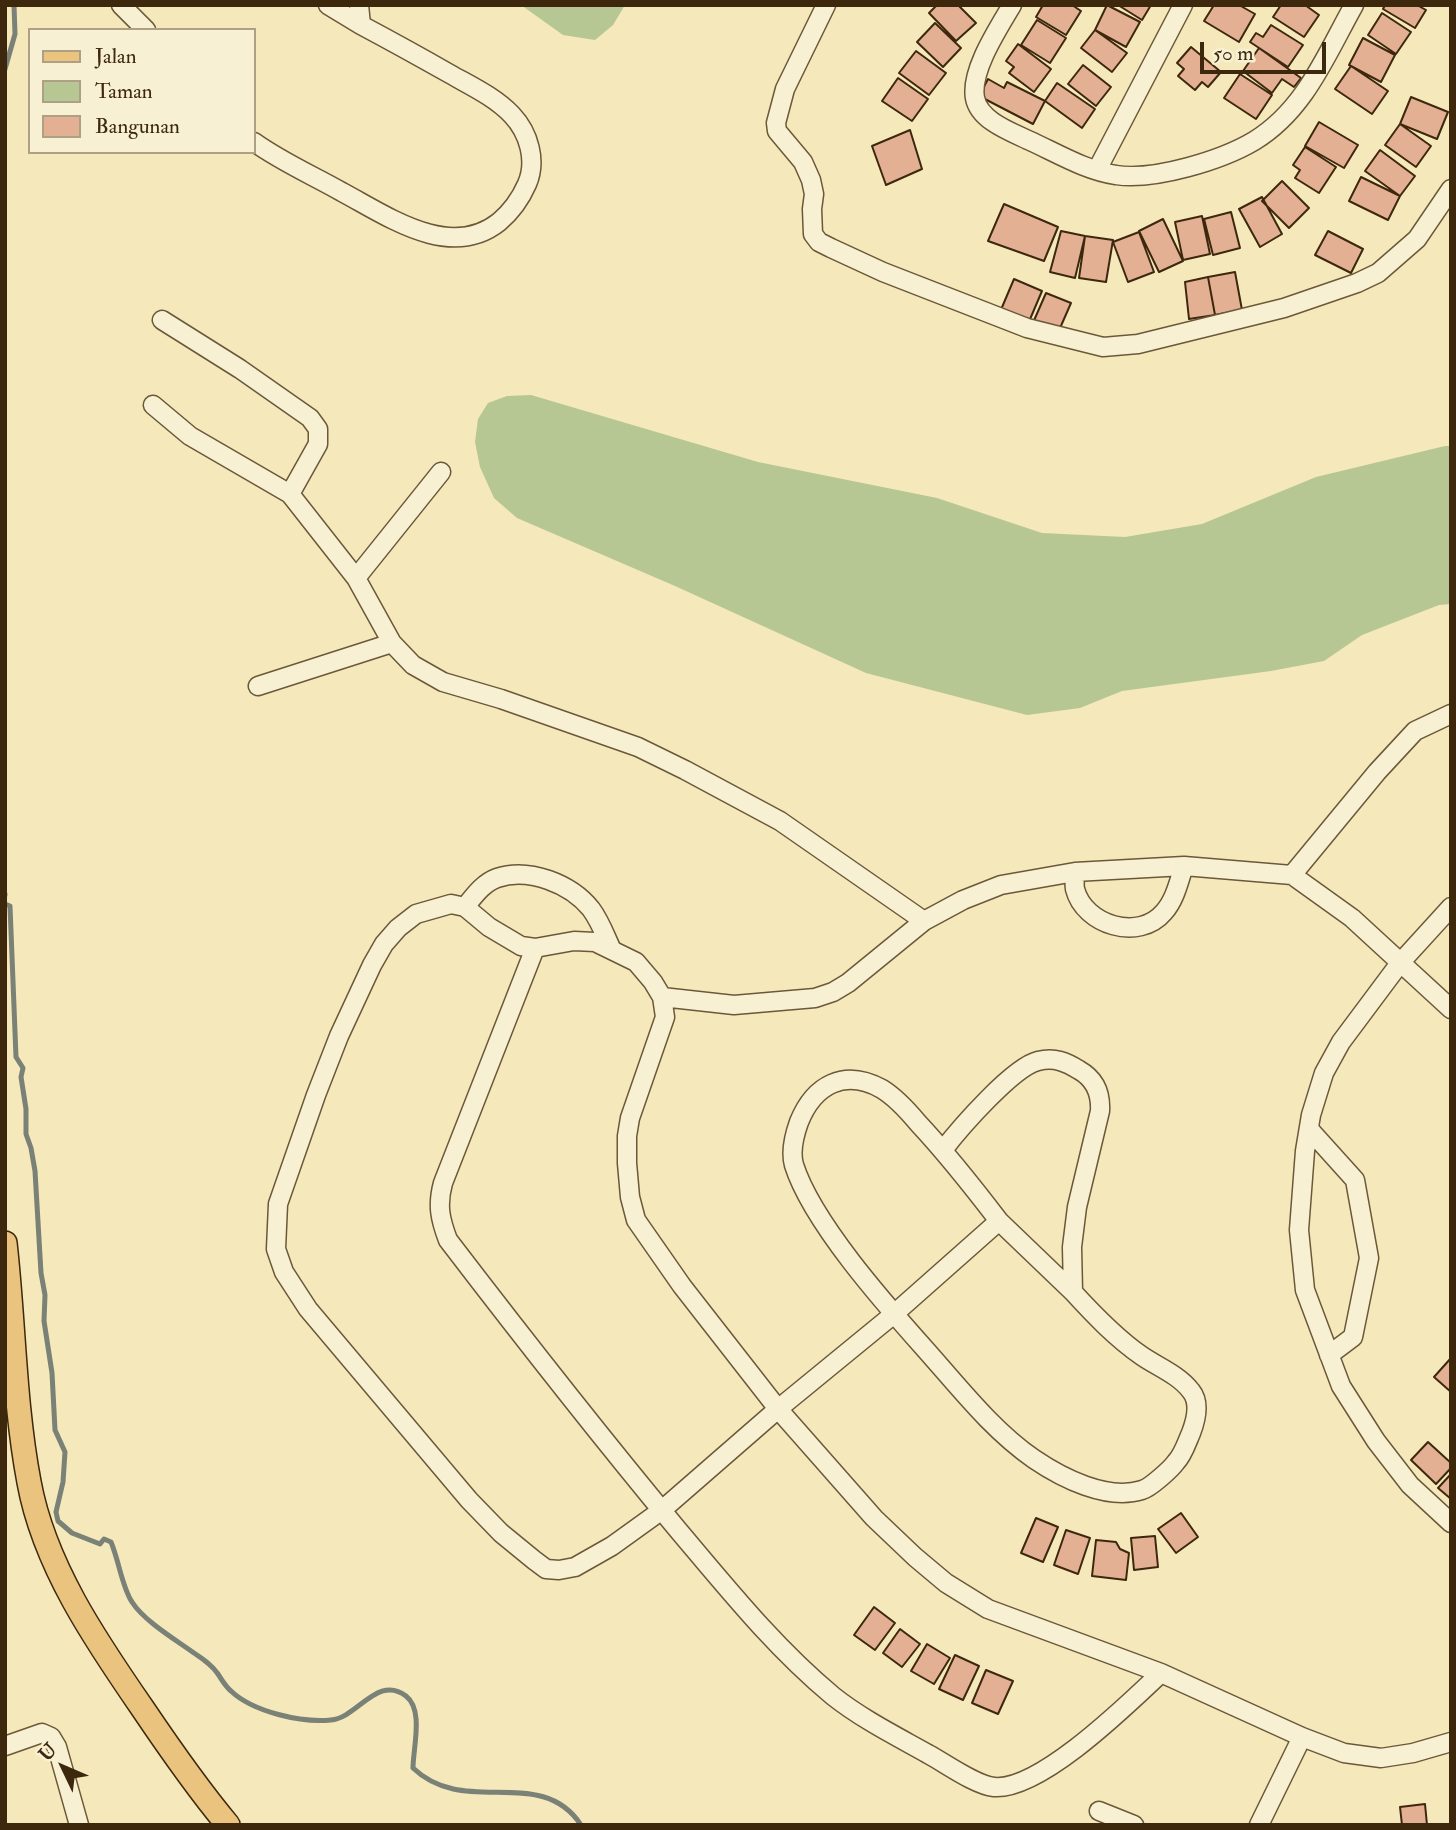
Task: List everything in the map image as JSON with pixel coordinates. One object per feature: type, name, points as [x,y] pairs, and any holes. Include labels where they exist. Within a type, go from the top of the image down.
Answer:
[{"type":"main road","points":[[5,1243],[11,1393],[29,1483],[57,1567],[127,1685],[193,1782],[228,1825]]},
{"type":"street","points":[[121,5],[144,28]]},
{"type":"street","points":[[256,143],[293,167],[400,223],[433,236],[474,236],[490,229],[517,205],[530,177],[531,160],[530,146],[515,118],[488,96],[328,5]]},
{"type":"street","points":[[359,5],[361,24]]},
{"type":"street","points":[[826,5],[785,89],[776,123],[778,131],[803,162],[811,180],[814,194],[813,234],[819,242],[884,272],[1027,328],[1103,347],[1138,344],[1284,308],[1378,273],[1417,240],[1451,188]]},
{"type":"street","points":[[1012,5],[978,70],[974,86],[975,101],[981,111],[1006,130],[1097,170],[1117,176],[1164,173],[1223,157],[1255,141],[1293,110],[1310,86],[1354,5]]},
{"type":"street","points":[[1097,170],[1183,5]]},
{"type":"street","points":[[162,320],[240,369],[310,418],[318,429],[318,444],[289,494]]},
{"type":"street","points":[[153,405],[191,436],[289,494],[356,578],[392,643],[413,665],[443,682],[501,699],[638,747],[780,821],[924,921]]},
{"type":"street","points":[[356,578],[441,472]]},
{"type":"street","points":[[258,686],[392,643]]},
{"type":"street","points":[[1292,874],[1377,772],[1415,732],[1451,714]]},
{"type":"street","points":[[1075,872],[1074,888],[1081,901],[1095,916],[1114,926],[1138,928],[1153,922],[1165,911],[1184,866]]},
{"type":"street","points":[[662,997],[734,1005],[824,995],[848,983],[924,921],[963,900],[1001,885],[1075,872],[1184,866],[1292,874],[1352,918],[1451,1010]]},
{"type":"street","points":[[465,907],[481,888],[497,878],[514,875],[536,877],[561,885],[590,908],[611,948]]},
{"type":"street","points":[[999,1220],[894,1314],[778,1409],[662,1510],[612,1546],[575,1567],[559,1570],[546,1569],[501,1533],[469,1500],[308,1309],[292,1288],[276,1249],[278,1204],[339,1036],[372,965],[384,944],[398,928],[416,915],[451,904],[465,907],[521,946],[535,948],[574,941],[595,942],[611,948],[636,962],[653,982],[662,997],[665,1017],[630,1118],[627,1136],[626,1163],[636,1220],[682,1286],[778,1409],[874,1518],[946,1583],[988,1609],[1161,1673],[1302,1737],[1344,1753],[1381,1758],[1413,1753],[1451,1742]]},
{"type":"street","points":[[1451,907],[1399,963],[1360,1015],[1324,1073],[1305,1151],[1299,1230],[1305,1290],[1341,1385],[1376,1441],[1410,1486],[1451,1523]]},
{"type":"street","points":[[535,948],[443,1183],[439,1217],[448,1240],[662,1510],[778,1645],[836,1698],[942,1762],[992,1787],[1011,1786],[1032,1778],[1107,1724],[1161,1673]]},
{"type":"street","points":[[943,1150],[992,1097],[1019,1072],[1036,1061],[1066,1061],[1087,1074],[1101,1098],[1077,1207],[1072,1247],[1073,1292]]},
{"type":"street","points":[[843,1079],[859,1080],[883,1090],[907,1110],[943,1150],[999,1220],[1100,1322],[1140,1355],[1179,1378],[1194,1393],[1197,1410],[1192,1431],[1177,1461],[1144,1490],[1113,1492],[1091,1487],[1032,1458],[972,1402],[894,1314],[831,1233],[807,1194],[794,1164],[794,1135],[806,1105],[824,1087],[843,1079]]},
{"type":"street","points":[[1309,1129],[1355,1180],[1369,1258],[1353,1337],[1329,1355]]},
{"type":"street","points":[[5,1745],[42,1733],[54,1741],[79,1825]]},
{"type":"street","points":[[1259,1825],[1302,1737]]},
{"type":"street","points":[[1099,1811],[1134,1825]]},
{"type":"green space","points":[[521,5],[625,5],[613,25],[595,40],[563,35]]},
{"type":"green space","points":[[531,395],[758,462],[937,498],[1042,533],[1125,537],[1202,524],[1316,477],[1451,446],[1451,604],[1439,605],[1362,635],[1324,661],[1271,671],[1122,691],[1080,708],[1027,715],[866,673],[517,518],[494,498],[480,467],[475,442],[478,419],[488,403],[507,396]]},
{"type":"building","points":[[937,5],[958,5],[976,23],[956,41],[929,13]]},
{"type":"building","points":[[1043,5],[1072,5],[1081,11],[1066,35],[1036,17]]},
{"type":"building","points":[[1107,5],[1140,22],[1126,47],[1095,30]]},
{"type":"building","points":[[1118,5],[1151,5],[1142,20]]},
{"type":"building","points":[[1214,5],[1239,5],[1255,14],[1239,42],[1204,21]]},
{"type":"building","points":[[1281,5],[1305,5],[1319,15],[1304,37],[1273,17]]},
{"type":"building","points":[[1385,5],[1417,5],[1426,10],[1415,28],[1383,9]]},
{"type":"building","points":[[1382,13],[1411,32],[1396,54],[1368,35]]},
{"type":"building","points":[[1037,20],[1066,38],[1050,63],[1021,45]]},
{"type":"building","points":[[935,23],[961,48],[943,67],[917,42]]},
{"type":"building","points":[[1271,25],[1303,45],[1288,67],[1250,42],[1256,33],[1263,37]]},
{"type":"building","points":[[1095,30],[1127,53],[1112,72],[1081,48]]},
{"type":"building","points":[[1363,38],[1395,55],[1381,82],[1349,65]]},
{"type":"building","points":[[1018,44],[1051,69],[1034,92],[1009,73],[1014,67],[1006,61]]},
{"type":"building","points":[[1191,47],[1221,72],[1208,87],[1202,82],[1195,90],[1178,76],[1184,69],[1177,63]]},
{"type":"building","points":[[1259,48],[1301,78],[1294,87],[1282,79],[1272,93],[1243,71]]},
{"type":"building","points":[[916,51],[946,73],[929,95],[899,73]]},
{"type":"building","points":[[1083,65],[1111,87],[1096,106],[1068,84]]},
{"type":"building","points":[[1351,66],[1388,91],[1372,114],[1335,89]]},
{"type":"building","points":[[1240,74],[1272,95],[1256,119],[1224,98]]},
{"type":"building","points":[[898,78],[928,99],[912,121],[882,101]]},
{"type":"building","points":[[988,79],[1004,88],[1007,82],[1045,101],[1033,124],[979,96]]},
{"type":"building","points":[[1057,83],[1095,109],[1082,128],[1045,101]]},
{"type":"building","points":[[1411,97],[1448,112],[1437,139],[1400,124]]},
{"type":"building","points":[[1319,122],[1358,145],[1344,168],[1305,146]]},
{"type":"building","points":[[1400,124],[1431,146],[1416,167],[1385,145]]},
{"type":"building","points":[[910,130],[922,169],[886,185],[872,146]]},
{"type":"building","points":[[1305,147],[1336,167],[1319,193],[1295,178],[1300,170],[1293,165]]},
{"type":"building","points":[[1380,150],[1415,176],[1400,196],[1365,171]]},
{"type":"building","points":[[1361,177],[1400,196],[1388,220],[1349,201]]},
{"type":"building","points":[[1282,181],[1309,208],[1289,228],[1262,201]]},
{"type":"building","points":[[1262,197],[1282,234],[1260,247],[1239,209]]},
{"type":"building","points":[[1004,204],[1058,227],[1044,261],[988,241]]},
{"type":"building","points":[[1231,212],[1240,248],[1213,255],[1204,219]]},
{"type":"building","points":[[1202,216],[1210,254],[1183,260],[1175,222]]},
{"type":"building","points":[[1163,219],[1183,261],[1159,272],[1139,231]]},
{"type":"building","points":[[1061,231],[1085,236],[1075,278],[1050,272]]},
{"type":"building","points":[[1328,231],[1363,249],[1351,273],[1315,255]]},
{"type":"building","points":[[1139,232],[1154,272],[1128,282],[1113,242]]},
{"type":"building","points":[[1085,236],[1113,240],[1106,282],[1079,278]]},
{"type":"building","points":[[1235,272],[1242,310],[1215,315],[1208,277]]},
{"type":"building","points":[[1208,277],[1215,315],[1189,319],[1185,282]]},
{"type":"building","points":[[1014,279],[1042,291],[1028,324],[1000,312]]},
{"type":"building","points":[[1046,293],[1071,303],[1057,335],[1032,325]]},
{"type":"building","points":[[1451,1358],[1451,1392],[1434,1377]]},
{"type":"building","points":[[1428,1442],[1451,1463],[1451,1468],[1436,1484],[1411,1460]]},
{"type":"building","points":[[1451,1474],[1451,1499],[1438,1488]]},
{"type":"building","points":[[1181,1513],[1198,1537],[1176,1553],[1158,1529]]},
{"type":"building","points":[[1036,1518],[1058,1527],[1043,1562],[1021,1553]]},
{"type":"building","points":[[1066,1530],[1090,1538],[1078,1574],[1054,1565]]},
{"type":"building","points":[[1155,1536],[1158,1567],[1134,1570],[1131,1538]]},
{"type":"building","points":[[1096,1540],[1116,1542],[1120,1549],[1129,1553],[1126,1580],[1092,1576]]},
{"type":"building","points":[[874,1607],[895,1623],[875,1650],[854,1635]]},
{"type":"building","points":[[900,1629],[920,1644],[902,1667],[883,1653]]},
{"type":"building","points":[[927,1644],[950,1658],[934,1684],[911,1671]]},
{"type":"building","points":[[955,1655],[979,1666],[963,1700],[939,1689]]},
{"type":"building","points":[[986,1670],[1013,1681],[998,1714],[972,1703]]},
{"type":"building","points":[[1425,1804],[1427,1825],[1402,1825],[1400,1807]]},
{"type":"waterway","points":[[5,69],[15,34],[14,5]]},
{"type":"waterway","points":[[5,904],[10,906],[16,1057],[23,1068],[21,1077],[26,1109],[26,1134],[35,1171],[41,1273],[45,1295],[44,1321],[52,1373],[55,1430],[65,1452],[63,1482],[56,1512],[58,1521],[72,1533],[100,1544],[104,1539],[111,1542],[126,1589],[137,1609],[210,1665],[227,1687],[252,1705],[292,1718],[331,1720],[350,1712],[377,1693],[396,1691],[406,1696],[415,1710],[413,1768],[434,1782],[456,1789],[524,1793],[545,1797],[564,1807],[581,1825]]}]
